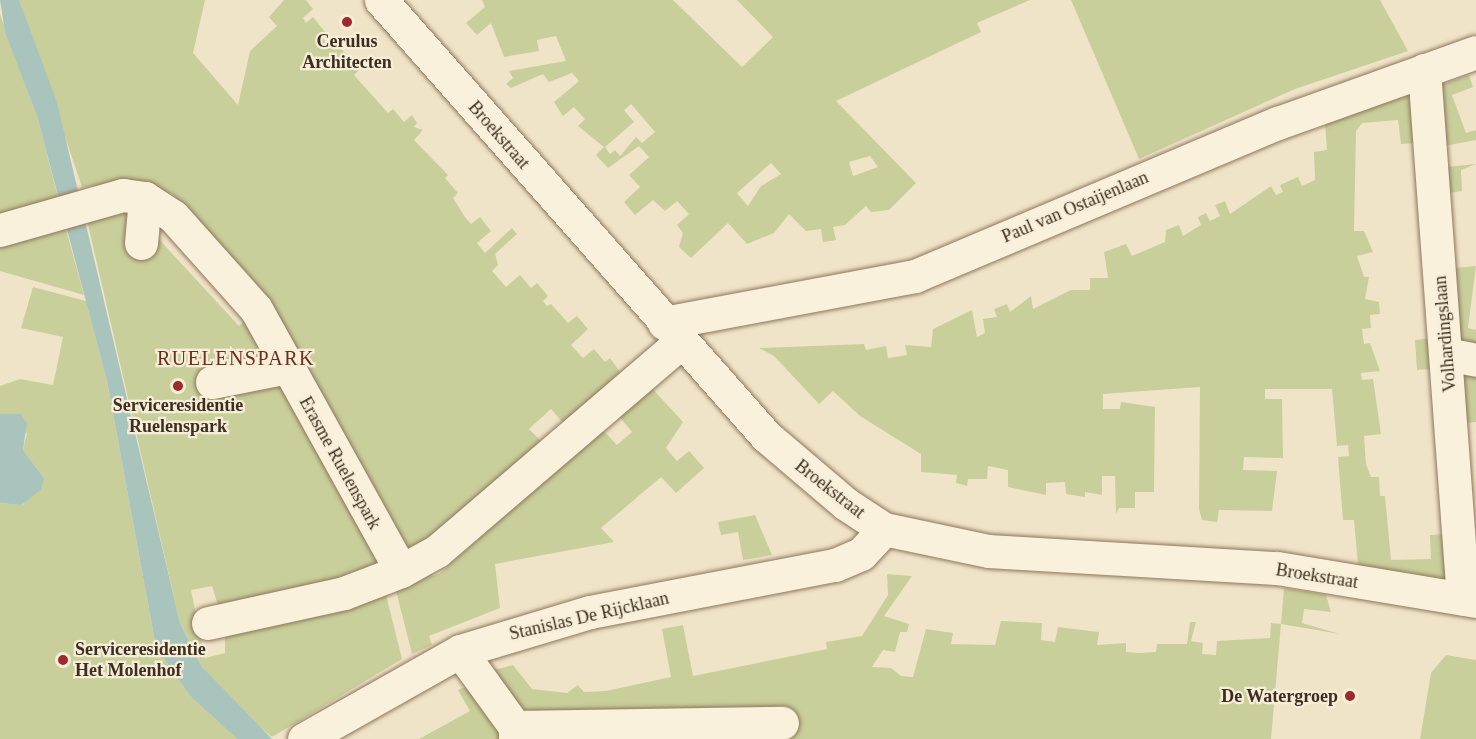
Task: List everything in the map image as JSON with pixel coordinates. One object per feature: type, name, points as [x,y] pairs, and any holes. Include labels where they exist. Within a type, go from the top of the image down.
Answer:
[{"type":"street","name":"Broekstraat","points":[[381,0],[673,332],[788,458],[884,529],[988,551],[1277,568],[1470,600]]},
{"type":"street","name":"Paul van Ostaijenlaan","points":[[673,332],[915,276],[1267,127],[1476,52]]},
{"type":"street","name":"Volhardingslaan","points":[[1424,70],[1461,357],[1470,600]]},
{"type":"street","points":[[0,230],[95,201],[123,195],[145,198],[141,243]]},
{"type":"street","name":"Erasme Ruelenspark","points":[[145,198],[173,216],[256,309],[401,571]]},
{"type":"street","points":[[208,623],[344,593],[401,571],[437,551],[673,332]]},
{"type":"street","points":[[212,382],[288,367]]},
{"type":"street","name":"Stanislas De Rijcklaan","points":[[304,739],[460,651],[590,612],[835,565],[861,554],[884,529]]},
{"type":"street","points":[[460,651],[515,733],[708,732],[782,723]]},
{"type":"green space","points":[[19,0],[205,0],[193,53],[238,105],[250,51],[277,26],[269,17],[284,0],[306,0],[313,9],[303,18],[306,23],[313,17],[325,32],[321,36],[331,48],[336,43],[360,69],[354,75],[388,113],[393,109],[404,122],[412,115],[417,123],[414,127],[423,130],[414,140],[448,175],[445,178],[458,193],[453,198],[465,217],[471,224],[480,217],[491,231],[477,243],[485,253],[512,228],[517,234],[495,254],[498,265],[492,271],[506,287],[520,275],[531,288],[537,283],[548,296],[543,301],[547,306],[551,304],[568,323],[577,316],[588,329],[571,345],[583,358],[594,349],[605,362],[610,358],[620,372],[564,424],[551,409],[529,429],[543,443],[436,539],[411,548],[397,540],[250,276],[172,194],[129,182],[82,187]]},
{"type":"green space","points":[[482,0],[673,0],[742,67],[773,37],[737,0],[1030,0],[977,23],[981,32],[836,101],[916,183],[889,210],[871,212],[866,206],[845,225],[833,227],[836,240],[823,242],[821,229],[806,231],[789,214],[774,233],[747,244],[728,223],[691,258],[679,247],[683,233],[677,225],[689,214],[677,201],[665,211],[653,200],[635,215],[624,202],[640,187],[629,175],[649,157],[639,146],[608,168],[596,155],[604,147],[578,126],[585,119],[574,107],[563,116],[554,102],[579,81],[572,73],[549,82],[543,74],[511,88],[506,84],[513,78],[509,71],[566,61],[556,36],[537,40],[539,51],[504,57],[491,23],[477,35],[466,23],[485,7]],"holes":[[[631,104],[655,132],[642,143],[636,137],[620,156],[615,150],[610,154],[605,147],[634,122],[624,110]],[[870,156],[878,167],[853,176],[849,162]],[[771,163],[781,174],[761,186],[748,206],[737,193]]]},
{"type":"green space","points":[[1071,0],[1380,0],[1408,51],[1295,89],[1139,159]]},
{"type":"green space","points":[[0,14],[37,116],[58,197],[0,221]]},
{"type":"green space","points":[[1469,75],[1473,87],[1452,95],[1466,133],[1476,130],[1476,140],[1444,146],[1441,85]]},
{"type":"green space","points":[[1412,94],[1416,143],[1401,144],[1398,120],[1362,123],[1356,131],[1354,231],[1364,231],[1373,252],[1357,256],[1364,277],[1369,277],[1365,299],[1379,302],[1380,314],[1370,315],[1371,328],[1362,329],[1364,344],[1370,343],[1380,371],[1361,373],[1362,380],[1373,379],[1381,434],[1364,436],[1366,464],[1371,477],[1379,477],[1380,496],[1385,496],[1391,560],[1431,559],[1430,535],[1445,534],[1446,579],[1358,565],[1354,520],[1343,520],[1338,457],[1349,456],[1348,445],[1337,446],[1332,389],[1265,389],[1265,399],[1282,399],[1283,458],[1244,457],[1243,470],[1277,471],[1272,511],[1219,510],[1217,522],[1202,520],[1199,509],[1200,387],[1103,394],[1103,409],[1120,409],[1121,402],[1155,407],[1154,492],[1135,492],[1135,508],[1119,508],[1116,514],[1115,476],[1102,476],[1102,495],[1085,492],[1085,497],[1066,494],[1065,482],[1046,483],[1046,495],[1008,487],[1008,470],[988,466],[987,479],[968,479],[967,486],[956,483],[957,475],[921,472],[921,454],[860,416],[833,391],[819,404],[774,356],[759,348],[864,344],[866,350],[886,346],[888,358],[907,355],[905,345],[931,347],[933,329],[972,310],[977,337],[985,333],[983,319],[997,317],[994,309],[1007,304],[1010,312],[1031,296],[1033,309],[1071,290],[1090,290],[1090,278],[1108,278],[1104,252],[1126,244],[1132,256],[1165,242],[1166,230],[1179,225],[1183,236],[1201,225],[1198,217],[1206,213],[1210,221],[1220,216],[1215,205],[1225,201],[1230,214],[1271,186],[1276,195],[1283,192],[1280,185],[1298,177],[1302,186],[1315,180],[1314,152],[1327,150],[1325,123]]},
{"type":"green space","points":[[1476,164],[1461,170],[1462,191],[1448,193],[1446,167]]},
{"type":"green space","points":[[125,209],[163,227],[155,235],[239,326],[253,313],[377,559],[373,573],[218,605],[212,586],[191,590],[205,658],[225,653],[225,632],[385,591],[402,659],[272,737],[230,702],[202,667],[180,623],[86,216]]},
{"type":"green space","points":[[64,222],[84,295],[0,271],[0,240]]},
{"type":"green space","points":[[1476,266],[1468,328],[1476,330],[1476,345],[1460,341],[1454,268]]},
{"type":"green space","points":[[33,287],[86,301],[107,381],[156,647],[190,696],[237,739],[0,739],[0,503],[22,505],[44,478],[23,450],[27,433],[0,414],[0,386],[20,379],[53,385],[63,337],[21,328]]},
{"type":"green space","points":[[1431,338],[1433,369],[1417,370],[1415,340]]},
{"type":"green space","points":[[1463,375],[1476,375],[1476,422],[1466,423]]},
{"type":"green space","points":[[650,386],[683,422],[666,448],[677,461],[689,451],[704,468],[676,493],[661,477],[601,528],[614,542],[495,564],[500,608],[429,636],[432,645],[412,654],[395,587],[431,565],[432,576],[439,574],[602,429],[617,445],[632,432],[618,415]]},
{"type":"green space","points":[[755,515],[772,555],[743,560],[738,532],[721,535],[718,522]]},
{"type":"green space","points":[[887,574],[912,576],[884,616],[909,624],[907,632],[900,632],[895,652],[883,650],[872,667],[891,668],[901,676],[913,677],[926,629],[953,633],[951,644],[995,645],[1001,621],[1042,623],[1041,640],[1055,642],[1058,627],[1099,632],[1097,645],[1126,643],[1126,652],[1140,653],[1156,652],[1157,644],[1187,644],[1190,622],[1196,622],[1191,641],[1203,643],[1202,654],[1216,655],[1217,641],[1270,638],[1271,623],[1281,624],[1271,739],[779,739],[523,710],[483,673],[513,665],[532,689],[567,693],[578,685],[584,692],[606,691],[671,677],[662,629],[683,625],[693,676],[827,649],[826,642],[862,636],[888,595]]},
{"type":"green space","points":[[1284,588],[1326,595],[1331,612],[1304,609],[1302,623],[1340,634],[1281,624]]},
{"type":"green space","points":[[1446,655],[1476,660],[1476,739],[1420,739],[1431,673]]},
{"type":"green space","points":[[465,687],[506,729],[506,739],[419,739],[470,711],[458,690]]},
{"type":"water","points":[[0,0],[19,0],[57,102],[180,623],[202,667],[272,739],[237,739],[190,696],[156,647],[107,381],[37,116],[5,32]]},
{"type":"water","points":[[0,414],[20,414],[27,423],[23,450],[44,478],[41,490],[21,505],[0,503]]},
{"type":"place","name":"Cerulus Architecten","points":[[347,22]]},
{"type":"place","name":"Serviceresidentie Ruelenspark","points":[[178,386]]},
{"type":"place","name":"Serviceresidentie Het Molenhof","points":[[63,660]]},
{"type":"place","name":"De Watergroep","points":[[1350,696]]},
{"type":"district","name":"RUELENSPARK","points":[[236,358]]}]
